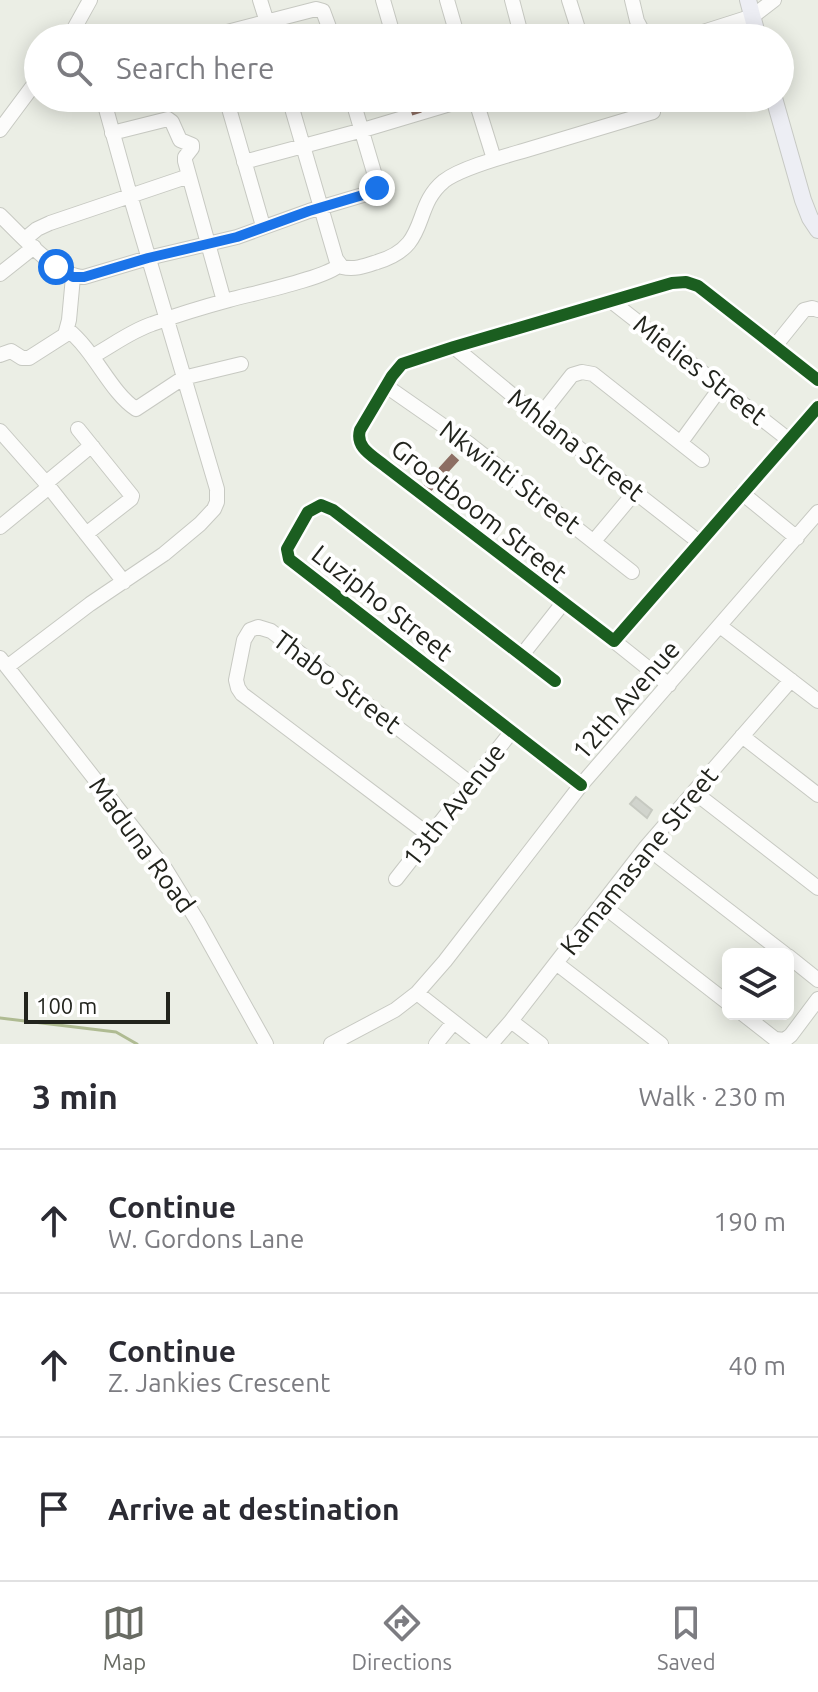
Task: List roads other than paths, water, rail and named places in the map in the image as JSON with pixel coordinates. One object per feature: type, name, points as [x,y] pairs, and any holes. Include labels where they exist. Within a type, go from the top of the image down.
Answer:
[{"type":"main road","points":[[778,112],[803,200],[818,230]]},
{"type":"street","points":[[77,24],[90,0]]},
{"type":"street","points":[[260,0],[267,22]]},
{"type":"street","points":[[383,0],[390,24]]},
{"type":"street","points":[[447,0],[452,24]]},
{"type":"street","points":[[512,0],[518,24]]},
{"type":"street","points":[[632,0],[639,24]]},
{"type":"street","points":[[724,24],[751,8],[774,0]]},
{"type":"street","points":[[573,1],[578,24]]},
{"type":"street","points":[[260,24],[305,11],[320,10],[329,24]]},
{"type":"street","points":[[0,130],[24,98]]},
{"type":"street","points":[[3,662],[164,554],[210,516],[217,502],[217,489],[107,112]]},
{"type":"street","points":[[232,112],[263,226]]},
{"type":"street","points":[[293,112],[339,265]]},
{"type":"street","points":[[0,215],[56,267],[73,277],[84,277],[237,237],[376,190],[376,179],[357,112]]},
{"type":"street","points":[[244,162],[424,112]]},
{"type":"street","points":[[477,112],[494,159]]},
{"type":"street","points":[[339,265],[358,268],[395,256],[409,245],[433,194],[455,174],[494,159],[653,112]]},
{"type":"street","points":[[112,133],[171,120],[180,140],[190,143],[192,147],[185,159],[224,301]]},
{"type":"street","points":[[0,274],[44,225],[189,176]]},
{"type":"street","points":[[93,356],[132,333],[166,320],[318,276],[339,265]]},
{"type":"street","points":[[0,355],[11,351],[22,358],[29,358],[65,335],[73,277]]},
{"type":"street","name":"Grootboom Street","points":[[669,685],[362,447],[359,435],[402,364],[672,283],[692,283],[818,380]]},
{"type":"street","name":"Mielies Street","points":[[611,301],[789,440]]},
{"type":"street","points":[[775,346],[804,310],[818,310]]},
{"type":"street","points":[[67,329],[93,356],[127,403],[136,409],[183,378],[241,364]]},
{"type":"street","name":"Mhlana Street","points":[[454,347],[699,542]]},
{"type":"street","points":[[539,417],[572,375],[587,372],[702,460]]},
{"type":"street","name":"Nkwinti Street","points":[[386,386],[468,443],[632,572]]},
{"type":"street","points":[[681,442],[721,387]]},
{"type":"street","points":[[614,641],[818,407]]},
{"type":"street","points":[[78,429],[132,496],[86,534]]},
{"type":"street","points":[[0,431],[124,582]]},
{"type":"street","points":[[0,527],[93,447]]},
{"type":"street","points":[[594,541],[635,492]]},
{"type":"street","points":[[742,493],[797,538]]},
{"type":"street","name":"Luzipho Street","points":[[555,681],[326,506],[321,505],[308,512],[289,546],[289,559],[581,785]]},
{"type":"street","name":"12th Avenue","points":[[331,1044],[395,1010],[417,993],[581,785],[818,512]]},
{"type":"street","points":[[522,655],[563,603]]},
{"type":"street","points":[[720,626],[818,701]]},
{"type":"street","name":"Thabo Street","points":[[429,835],[242,694],[236,680],[248,632],[258,627],[268,629],[470,783]]},
{"type":"street","name":"Maduna Road","points":[[3,662],[124,815],[182,896],[266,1044]]},
{"type":"street","name":"Kamamasane Street","points":[[491,1044],[646,847],[791,680]]},
{"type":"street","name":"13th Avenue","points":[[396,879],[512,731]]},
{"type":"street","points":[[742,736],[818,795]]},
{"type":"street","points":[[694,792],[818,888]]},
{"type":"street","points":[[646,847],[777,948]]},
{"type":"street","points":[[602,905],[722,998]]},
{"type":"street","points":[[794,961],[818,980]]},
{"type":"street","points":[[556,963],[661,1044]]},
{"type":"street","points":[[417,993],[482,1044]]},
{"type":"street","points":[[751,1020],[775,1039],[785,1040],[818,999]]},
{"type":"street","points":[[511,1021],[541,1044]]},
{"type":"street","points":[[436,1044],[453,1023]]},
{"type":"waterway","points":[[0,1018],[116,1032],[137,1044]]}]
